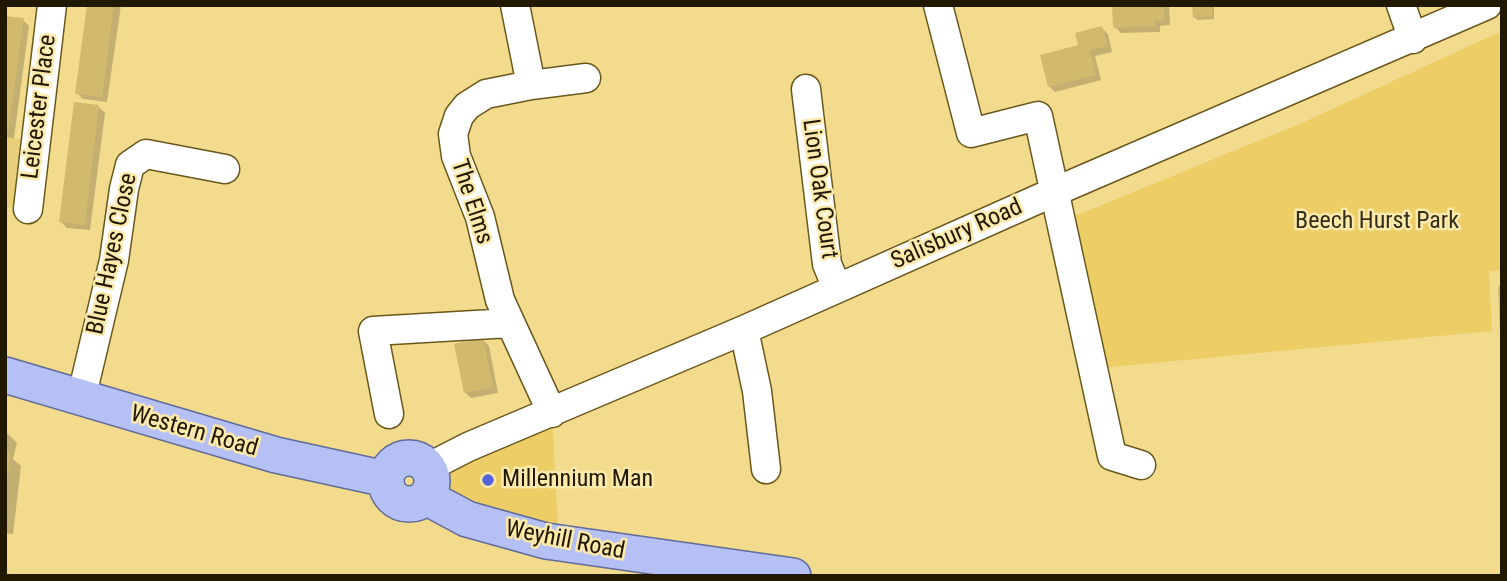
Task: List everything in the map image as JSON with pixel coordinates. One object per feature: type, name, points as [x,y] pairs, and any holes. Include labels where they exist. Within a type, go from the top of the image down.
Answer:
[{"type":"main road","name":"Western Road","points":[[5,375],[300,462],[386,479],[390,494],[403,503],[419,502],[428,482]]},
{"type":"main road","name":"Weyhill Road","points":[[428,482],[467,519],[519,535],[662,567],[793,576]]},
{"type":"street","name":"Leicester Place","points":[[28,209],[52,5]]},
{"type":"street","points":[[515,5],[531,85]]},
{"type":"street","points":[[938,5],[971,133],[1038,116],[1112,456],[1141,465]]},
{"type":"street","points":[[1401,5],[1413,39]]},
{"type":"street","name":"Salisbury Road","points":[[428,482],[468,447],[744,330],[1054,192],[1487,5]]},
{"type":"street","name":"The Elms","points":[[552,413],[494,283],[482,226],[456,156],[453,134],[459,116],[476,99],[498,90],[586,78]]},
{"type":"street","name":"Lion Oak Court","points":[[806,89],[827,264],[837,288]]},
{"type":"street","name":"Blue Hayes Close","points":[[82,398],[114,260],[130,164],[146,154],[225,169]]},
{"type":"street","points":[[388,414],[373,331],[510,323]]},
{"type":"street","points":[[744,330],[758,391],[766,468]]},
{"type":"shaded area","points":[[5,137],[22,139],[17,207],[5,208]]},
{"type":"green space","name":"Beech Hurst Park","points":[[1502,31],[1502,270],[1489,271],[1492,331],[1100,368],[1075,216],[1304,122]]},
{"type":"green space","points":[[552,417],[558,526],[499,511],[450,493],[440,474]]},
{"type":"building","points":[[87,5],[114,5],[102,97],[75,94]]},
{"type":"building","points":[[1112,5],[1164,5],[1164,20],[1155,20],[1155,26],[1113,28]]},
{"type":"building","points":[[1192,5],[1212,5],[1213,16],[1193,18]]},
{"type":"building","points":[[5,16],[24,18],[8,133],[5,133]]},
{"type":"building","points":[[1102,26],[1107,46],[1090,50],[1096,75],[1048,87],[1040,55],[1078,45],[1075,33]]},
{"type":"building","points":[[74,102],[99,105],[85,225],[59,222]]},
{"type":"building","points":[[1502,285],[1502,335],[1500,335],[1498,286]]},
{"type":"building","points":[[483,338],[493,387],[464,393],[454,344]]},
{"type":"building","points":[[5,452],[10,453],[7,482],[5,482]]},
{"type":"place","name":"Millennium Man","points":[[488,480]]}]
